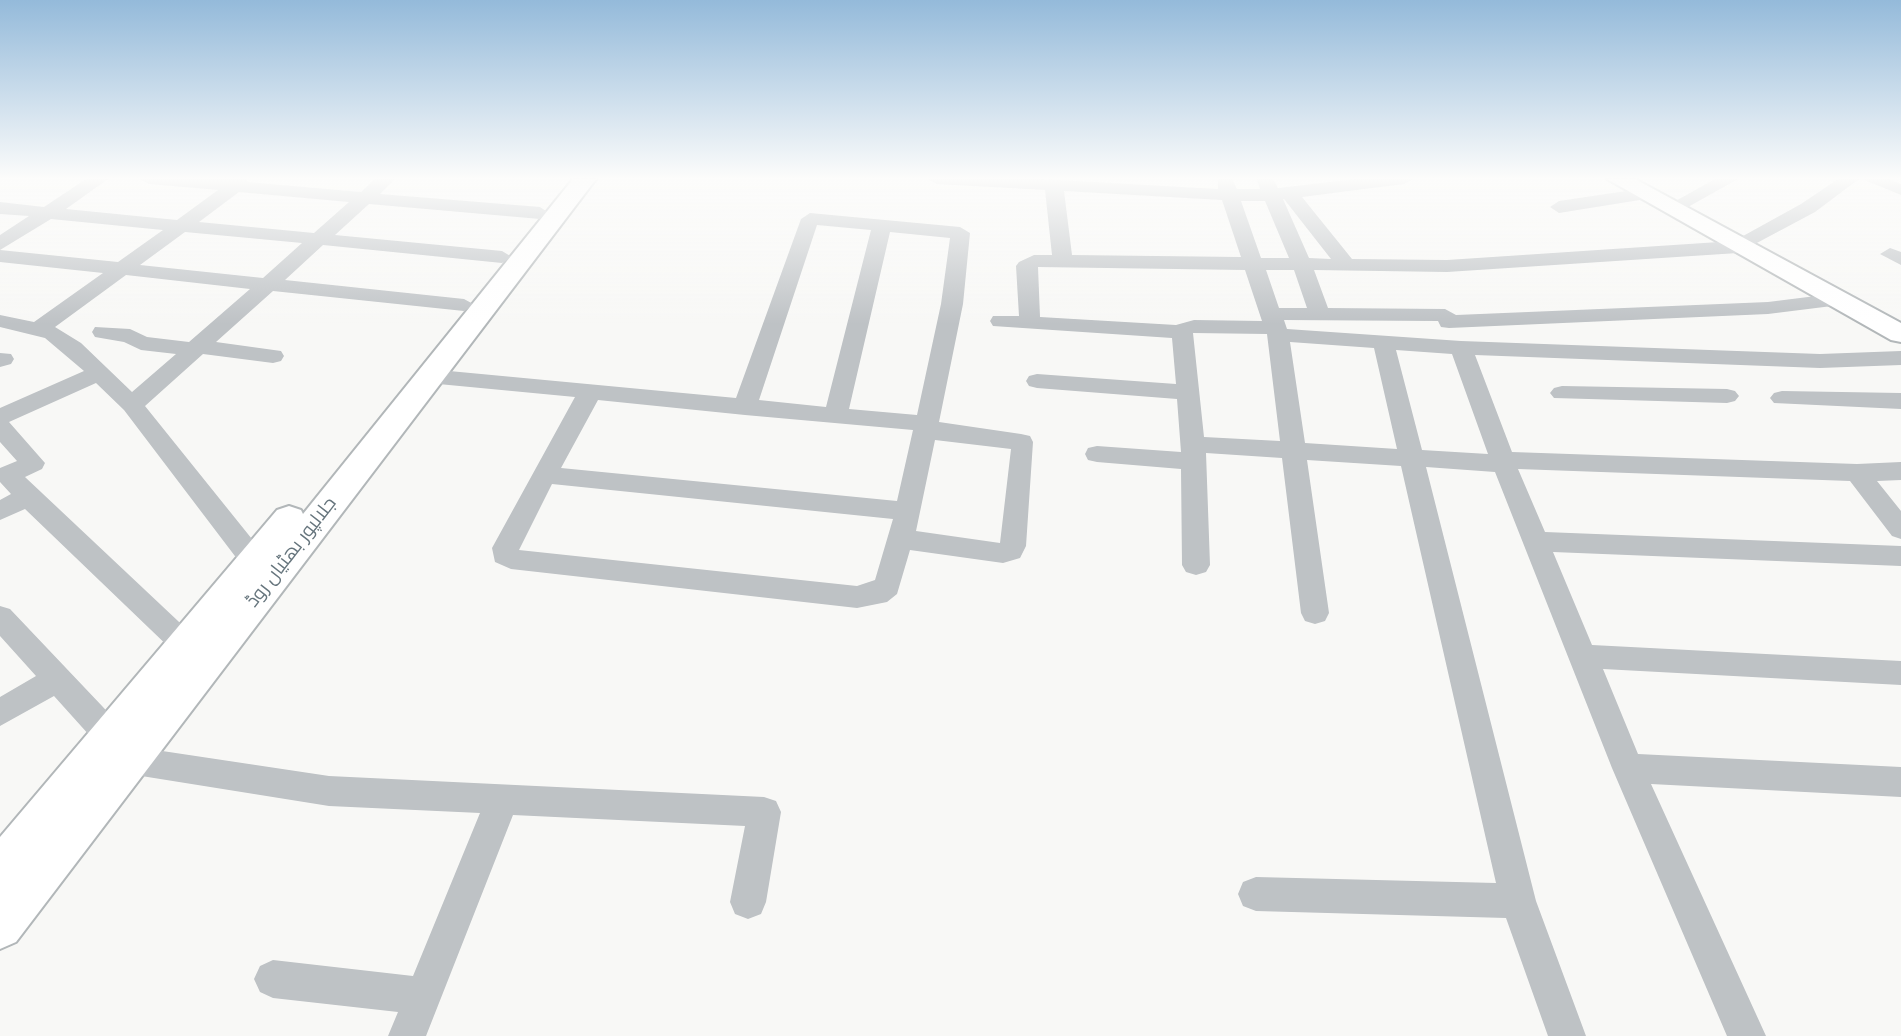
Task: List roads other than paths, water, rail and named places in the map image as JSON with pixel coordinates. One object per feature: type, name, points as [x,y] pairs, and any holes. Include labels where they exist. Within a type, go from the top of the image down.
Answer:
[{"type":"main road","name":"جلالپور بھٹیاں روڈ","points":[[0,926],[120,748],[185,645],[527,227]]},
{"type":"main road","name":"جلالپور بھٹیاں روڈ","points":[[0,870],[120,748],[428,376],[546,227]]},
{"type":"main road","points":[[1705,227],[1901,334]]},
{"type":"street","points":[[0,244],[26,227]]},
{"type":"street","points":[[39,329],[181,227]]},
{"type":"street","points":[[185,227],[502,257]]},
{"type":"street","points":[[132,405],[333,227]]},
{"type":"street","points":[[746,407],[805,227]]},
{"type":"street","points":[[836,415],[881,227]]},
{"type":"street","points":[[590,392],[505,548],[505,555],[511,559],[857,597],[877,594],[887,586],[908,511],[951,304],[960,233],[911,227]]},
{"type":"street","points":[[1059,227],[1063,261]]},
{"type":"street","points":[[1242,227],[1275,326],[1315,613]]},
{"type":"street","points":[[1288,227],[1320,314]]},
{"type":"street","points":[[1311,227],[1346,264]]},
{"type":"street","points":[[1030,322],[1026,266],[1034,261],[1447,266],[1738,247],[1773,227]]},
{"type":"street","points":[[0,256],[464,305]]},
{"type":"street","points":[[1275,326],[1320,314],[1445,315],[1449,322],[1768,308],[1840,299]]},
{"type":"street","points":[[0,321],[39,329],[73,348],[100,373],[132,405],[254,561]]},
{"type":"street","points":[[1001,321],[1182,332]]},
{"type":"street","points":[[1196,565],[1194,452],[1182,332],[1185,327],[1275,326],[1383,341],[1461,348],[1820,360],[1901,358]]},
{"type":"street","points":[[103,332],[130,336],[141,343],[273,356]]},
{"type":"street","points":[[1383,341],[1518,901],[1567,1036]]},
{"type":"street","points":[[1461,348],[1504,464],[1628,768],[1747,1036]]},
{"type":"street","points":[[1639,354],[1663,394]]},
{"type":"street","points":[[0,417],[100,373]]},
{"type":"street","points":[[428,376],[836,415],[1020,442],[1023,447],[1013,546],[1010,551],[1003,553],[899,539]]},
{"type":"street","points":[[1037,381],[1188,391]]},
{"type":"street","points":[[1562,393],[1727,396]]},
{"type":"street","points":[[1782,398],[1901,401]]},
{"type":"street","points":[[0,427],[33,463],[8,475],[185,645]]},
{"type":"street","points":[[1097,454],[1292,451],[1504,464],[1512,460],[1857,473],[1901,471]]},
{"type":"street","points":[[1857,473],[1901,529]]},
{"type":"street","points":[[545,475],[908,511]]},
{"type":"street","points":[[0,511],[28,497]]},
{"type":"street","points":[[1535,541],[1901,556]]},
{"type":"street","points":[[0,617],[120,748],[329,791],[764,812],[748,902]]},
{"type":"street","points":[[1582,656],[1901,673]]},
{"type":"street","points":[[0,713],[57,678]]},
{"type":"street","points":[[1628,768],[1901,782]]},
{"type":"street","points":[[407,1036],[502,801]]},
{"type":"street","points":[[1256,894],[1518,901]]},
{"type":"street","points":[[273,979],[423,996]]}]
